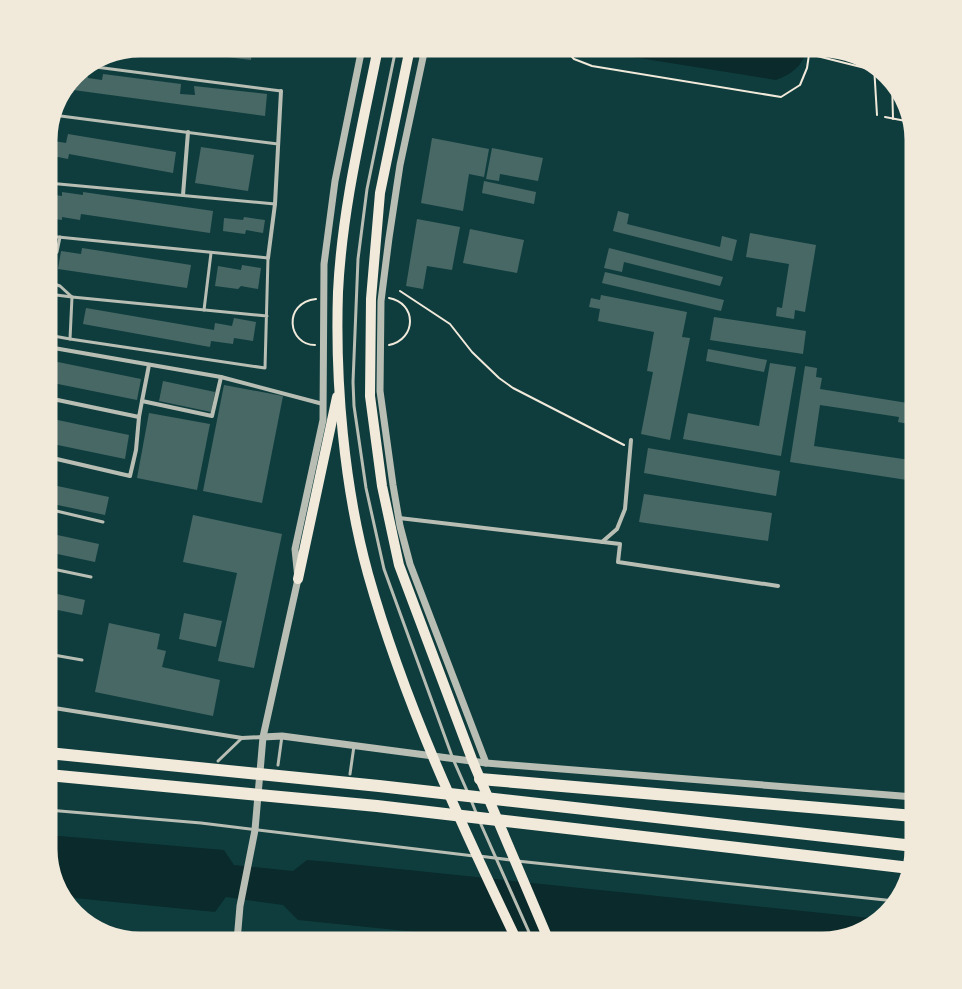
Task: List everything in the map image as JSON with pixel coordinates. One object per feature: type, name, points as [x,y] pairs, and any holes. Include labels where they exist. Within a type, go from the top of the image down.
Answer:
[{"type":"highway","points":[[55,754],[379,786],[907,845]]},
{"type":"highway","points":[[55,776],[377,806],[904,867]]},
{"type":"highway","points":[[480,779],[907,815]]},
{"type":"main road","points":[[377,55],[350,184],[338,292],[338,389],[351,493],[368,573],[391,649],[432,757],[468,840],[514,934]]},
{"type":"main road","points":[[409,55],[380,193],[371,299],[370,396],[382,486],[399,565],[473,762],[506,843],[546,934]]},
{"type":"main road","points":[[298,579],[338,389]]},
{"type":"street","points":[[238,934],[240,906],[255,830],[263,737],[298,579],[295,549],[324,420],[324,264],[335,181],[361,55]]},
{"type":"street","points":[[424,55],[400,165],[381,301],[380,391],[399,518],[410,564],[486,763]]},
{"type":"street","points":[[268,258],[275,204],[281,91]]},
{"type":"street","points":[[183,195],[188,132]]},
{"type":"street","points":[[55,348],[221,377],[324,404]]},
{"type":"street","points":[[55,459],[130,476],[136,450],[139,417],[149,365]]},
{"type":"street","points":[[142,401],[212,416],[221,377]]},
{"type":"street","points":[[55,399],[139,417]]},
{"type":"street","points":[[602,542],[618,529],[625,509],[631,440]]},
{"type":"street","points":[[399,518],[620,544],[618,562],[778,586]]},
{"type":"street","points":[[55,708],[242,738],[282,736],[473,762],[907,796]]},
{"type":"lane","points":[[395,55],[367,189],[358,259],[353,382],[354,406],[366,488],[384,569],[453,759],[530,934]]},
{"type":"lane","points":[[96,67],[281,91]]},
{"type":"lane","points":[[59,116],[278,144]]},
{"type":"lane","points":[[55,184],[275,204]]},
{"type":"lane","points":[[55,237],[268,258],[266,368],[55,336]]},
{"type":"lane","points":[[55,254],[57,252],[60,237]]},
{"type":"lane","points":[[204,310],[211,253]]},
{"type":"lane","points":[[55,284],[60,286],[72,297]]},
{"type":"lane","points":[[55,295],[267,316]]},
{"type":"lane","points":[[70,339],[72,297]]},
{"type":"lane","points":[[55,511],[103,522]]},
{"type":"lane","points":[[55,569],[91,577]]},
{"type":"lane","points":[[55,655],[82,660]]},
{"type":"lane","points":[[278,765],[282,736]]},
{"type":"lane","points":[[218,761],[242,738]]},
{"type":"lane","points":[[350,774],[354,745]]},
{"type":"lane","points":[[55,811],[201,823],[624,873],[890,900]]},
{"type":"path","points":[[570,55],[574,60],[592,66],[781,97],[800,85],[807,68],[809,55]]},
{"type":"path","points":[[814,55],[862,65]]},
{"type":"path","points":[[874,73],[877,115]]},
{"type":"path","points":[[892,93],[893,119]]},
{"type":"path","points":[[885,117],[904,121]]},
{"type":"path","points":[[400,291],[450,324],[472,352],[499,378],[513,388],[630,448]]},
{"type":"water","points":[[620,55],[805,55],[803,60],[792,72],[776,80]]},
{"type":"water","points":[[55,836],[224,850],[234,865],[293,871],[307,860],[871,918],[854,928],[822,934],[435,934],[298,920],[283,905],[226,897],[215,912],[70,898],[66,891],[57,865],[55,854]]},
{"type":"building","points":[[211,55],[251,55],[251,60]]},
{"type":"building","points":[[88,73],[88,78],[102,80],[103,74],[181,84],[180,94],[195,95],[194,86],[267,94],[265,116],[72,90]]},
{"type":"building","points":[[68,134],[176,152],[173,173],[69,154],[68,159],[55,156],[55,141],[66,143]]},
{"type":"building","points":[[432,138],[489,149],[484,177],[469,174],[463,211],[421,203]]},
{"type":"building","points":[[201,147],[254,155],[248,191],[195,183]]},
{"type":"building","points":[[492,148],[543,158],[538,181],[500,174],[499,181],[486,179]]},
{"type":"building","points":[[484,181],[536,192],[534,204],[482,193]]},
{"type":"building","points":[[62,192],[83,195],[83,192],[213,211],[210,233],[81,214],[80,220],[62,217],[62,220],[55,219],[55,195],[62,196]]},
{"type":"building","points":[[618,211],[629,214],[627,224],[720,247],[722,236],[737,240],[732,261],[613,231]]},
{"type":"building","points":[[244,217],[265,220],[263,233],[246,230],[245,234],[223,231],[224,218],[243,220]]},
{"type":"building","points":[[417,219],[460,227],[452,270],[427,266],[423,289],[406,286]]},
{"type":"building","points":[[470,229],[524,240],[517,273],[463,263]]},
{"type":"building","points":[[750,233],[816,245],[805,312],[795,310],[794,319],[776,316],[777,307],[782,308],[789,264],[746,257]]},
{"type":"building","points":[[82,248],[191,265],[187,288],[58,269],[61,251],[81,254]]},
{"type":"building","points":[[609,248],[723,277],[720,286],[624,262],[622,272],[604,268]]},
{"type":"building","points":[[242,265],[261,268],[258,289],[241,286],[238,289],[215,286],[218,266],[241,270]]},
{"type":"building","points":[[605,272],[724,300],[721,311],[602,283]]},
{"type":"building","points":[[601,295],[687,312],[682,337],[690,338],[670,440],[641,434],[653,372],[647,371],[654,332],[598,321],[600,309],[589,307],[591,298],[600,300]]},
{"type":"building","points":[[86,308],[214,330],[215,323],[232,326],[234,318],[256,322],[253,341],[234,338],[233,344],[211,341],[210,347],[83,324]]},
{"type":"building","points":[[714,317],[806,331],[803,354],[710,340]]},
{"type":"building","points":[[708,349],[767,360],[764,372],[706,361]]},
{"type":"building","points":[[55,361],[141,379],[137,400],[55,383]]},
{"type":"building","points":[[770,363],[796,367],[781,456],[683,439],[688,413],[759,426]]},
{"type":"building","points":[[805,366],[817,368],[816,377],[822,378],[820,389],[907,403],[907,424],[898,422],[899,417],[820,405],[814,446],[907,460],[907,480],[790,462]]},
{"type":"building","points":[[163,381],[215,392],[211,412],[159,401]]},
{"type":"building","points":[[224,385],[283,396],[262,503],[203,491]]},
{"type":"building","points":[[149,413],[210,424],[197,490],[137,478]]},
{"type":"building","points":[[55,419],[129,435],[125,459],[55,444]]},
{"type":"building","points":[[648,448],[780,471],[776,496],[644,473]]},
{"type":"building","points":[[55,485],[109,497],[105,515],[55,504]]},
{"type":"building","points":[[644,494],[772,513],[768,541],[639,522]]},
{"type":"building","points":[[193,515],[282,534],[254,668],[218,661],[237,573],[183,562]]},
{"type":"building","points":[[55,535],[99,544],[95,562],[55,553]]},
{"type":"building","points":[[55,594],[85,600],[82,615],[55,609]]},
{"type":"building","points":[[184,613],[222,621],[216,647],[179,639]]},
{"type":"building","points":[[109,623],[160,634],[157,649],[166,651],[162,667],[220,680],[213,716],[95,692]]}]
